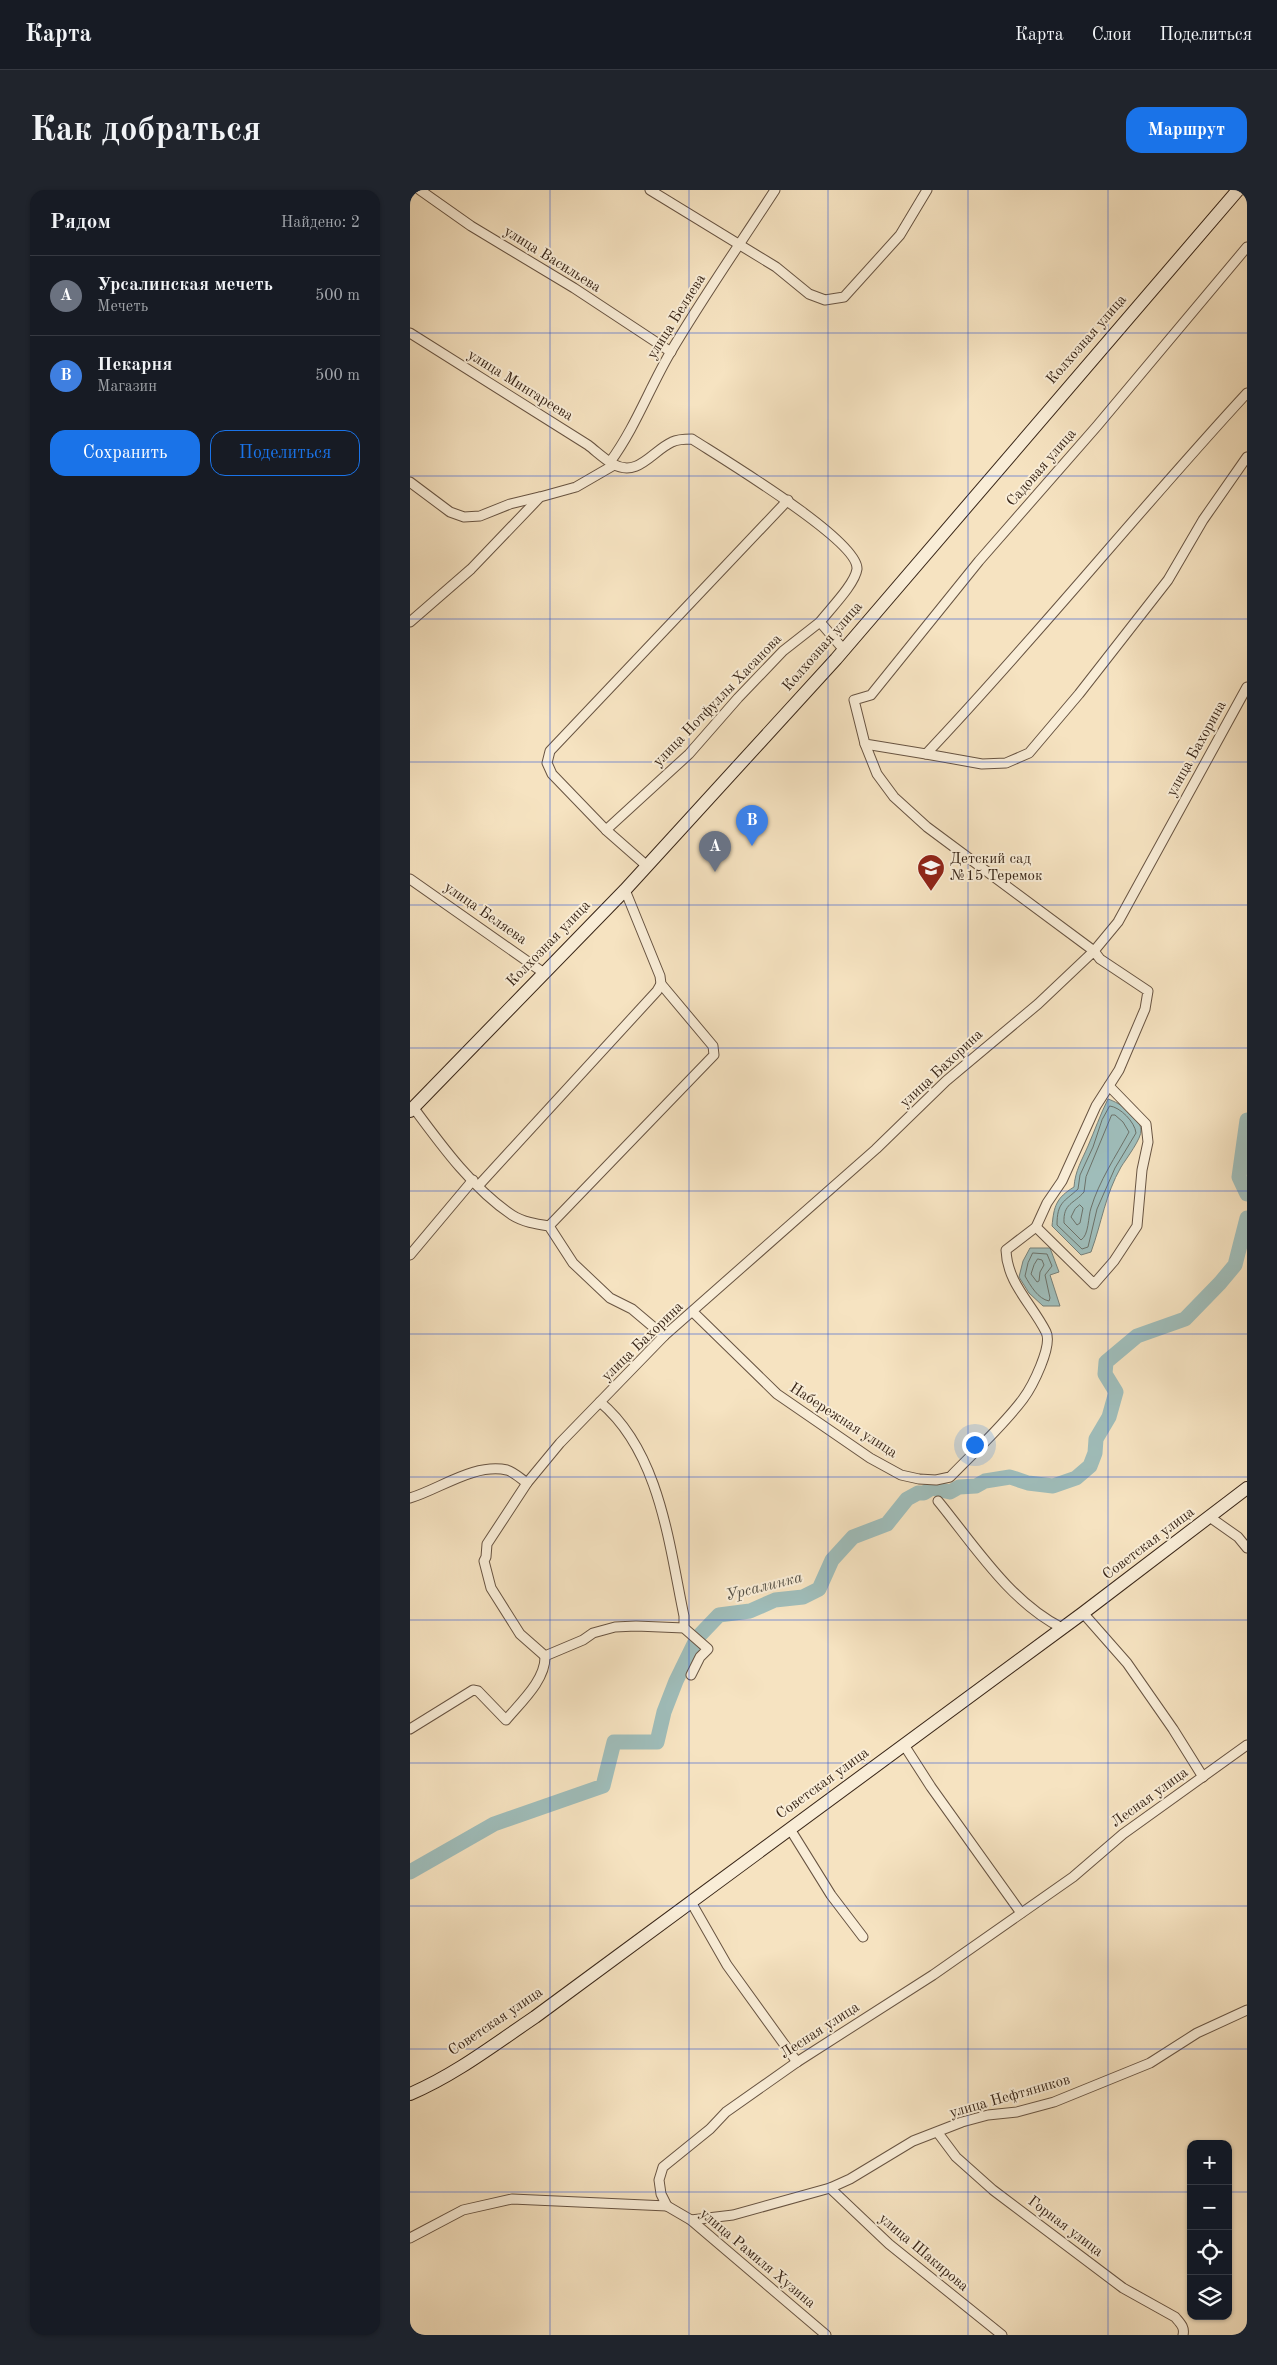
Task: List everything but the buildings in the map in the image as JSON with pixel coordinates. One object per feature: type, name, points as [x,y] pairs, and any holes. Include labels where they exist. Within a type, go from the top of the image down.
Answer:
[{"type":"main road","name":"Колхозная улица","points":[[412,1109],[625,890],[844,650],[1238,190]]},
{"type":"main road","name":"Советская улица","points":[[410,2094],[428,2086],[468,2062],[535,2017],[1211,1518],[1247,1488]]},
{"type":"street","name":"улица Васильева","points":[[420,190],[471,226],[574,288],[671,352]]},
{"type":"street","points":[[650,190],[738,246],[776,267],[808,294],[825,300],[844,297],[900,235],[927,190]]},
{"type":"street","name":"улица Беляева","points":[[410,482],[450,512],[464,518],[480,516],[510,504],[576,487],[612,463],[627,439],[649,390],[671,352],[775,190]]},
{"type":"street","name":"Садовая улица","points":[[865,744],[854,700],[871,695],[979,561],[1097,426],[1247,247]]},
{"type":"street","name":"улица Мингареева","points":[[410,333],[588,445],[612,463]]},
{"type":"street","points":[[926,754],[965,712],[1170,477],[1247,393]]},
{"type":"street","points":[[612,463],[622,468],[633,468],[644,463],[671,442],[692,439],[788,500],[550,751],[547,763],[552,774],[606,830],[647,866]]},
{"type":"street","points":[[865,744],[982,764],[1006,763],[1029,753],[1079,694],[1162,587],[1203,520],[1247,457]]},
{"type":"street","points":[[410,622],[471,569],[540,497]]},
{"type":"street","name":"улица Нотфуллы Хасанова","points":[[606,830],[689,754],[738,698],[784,651],[820,622],[854,578],[857,567],[852,555],[822,527],[788,500]]},
{"type":"street","points":[[820,622],[844,650]]},
{"type":"street","name":"улица Бахорина","points":[[545,1656],[520,1634],[490,1588],[484,1561],[487,1544],[527,1483],[560,1443],[664,1336],[876,1149],[946,1081],[1038,1004],[1094,951],[1118,922],[1247,687]]},
{"type":"street","points":[[865,744],[877,774],[894,797],[927,827],[1094,951],[1100,959],[1148,991],[1145,1009],[1127,1052],[1096,1106],[1062,1181],[1047,1203],[1036,1227],[1094,1284],[1114,1262],[1137,1226],[1142,1170],[1148,1132],[1142,1118],[1109,1086]]},
{"type":"street","name":"улица Беляева","points":[[410,879],[544,973]]},
{"type":"street","points":[[625,890],[660,976],[661,984],[714,1046],[714,1055],[548,1226],[573,1263],[610,1298],[632,1309],[664,1336]]},
{"type":"street","points":[[410,1255],[657,991],[661,984]]},
{"type":"street","name":"Колхозная улица","points":[[412,1109],[476,1183],[513,1216],[530,1223],[548,1226]]},
{"type":"street","name":"Набережная улица","points":[[693,1312],[777,1394],[870,1458],[901,1475],[936,1480],[950,1477],[1024,1398],[1045,1354],[1047,1333],[1019,1290],[1006,1262],[1006,1250],[1036,1227]]},
{"type":"street","points":[[600,1402],[620,1422],[638,1449],[662,1509],[684,1616],[684,1628]]},
{"type":"street","points":[[410,1498],[464,1476],[490,1469],[508,1470],[527,1483]]},
{"type":"street","points":[[938,1501],[1017,1595],[1042,1618],[1062,1628]]},
{"type":"street","points":[[1211,1518],[1238,1537],[1247,1548]]},
{"type":"street","points":[[1083,1613],[1127,1663],[1173,1729],[1203,1777]]},
{"type":"street","points":[[410,1729],[473,1690],[478,1691],[506,1720],[528,1695],[542,1670],[545,1656],[584,1640],[593,1633],[616,1627],[662,1625],[684,1628],[708,1649],[700,1657],[692,1675]]},
{"type":"street","points":[[904,1744],[931,1787],[1021,1914]]},
{"type":"street","name":"Лесная улица","points":[[668,2206],[660,2194],[658,2180],[663,2166],[710,2129],[726,2112],[797,2062],[933,1975],[1021,1914],[1073,1877],[1123,1834],[1247,1745]]},
{"type":"street","points":[[790,1829],[831,1895],[863,1937]]},
{"type":"street","points":[[690,1902],[728,1965],[797,2062]]},
{"type":"street","name":"улица Нефтяников","points":[[691,2220],[733,2215],[830,2188],[850,2179],[913,2141],[938,2133],[962,2122],[988,2115],[1026,2109],[1088,2088],[1150,2063],[1197,2033],[1247,2010]]},
{"type":"street","name":"Горная улица","points":[[938,2133],[956,2157],[993,2190],[1123,2288],[1174,2317],[1182,2324],[1184,2333]]},
{"type":"street","name":"улица Шакирова","points":[[830,2188],[889,2244],[1002,2335]]},
{"type":"street","points":[[410,2238],[463,2210],[512,2199],[668,2206]]},
{"type":"street","name":"улица Рамиля Хузина","points":[[668,2206],[691,2220],[826,2335]]},
{"type":"water","points":[[1108,1099],[1133,1115],[1140,1125],[1141,1134],[1111,1188],[1091,1252],[1081,1255],[1052,1226],[1054,1213],[1057,1203],[1063,1195],[1074,1187],[1079,1166]]},
{"type":"water","points":[[1030,1248],[1050,1248],[1059,1272],[1050,1275],[1060,1306],[1043,1306],[1029,1293],[1019,1277],[1023,1261]]},
{"type":"waterway","name":"Урсалинка","points":[[1247,1120],[1239,1177],[1247,1194]]},
{"type":"waterway","name":"Урсалинка","points":[[410,1872],[494,1824],[603,1786],[614,1742],[657,1742],[664,1712],[676,1681],[697,1638],[719,1615],[750,1611],[775,1600],[803,1597],[819,1589],[832,1560],[853,1537],[887,1524],[907,1499],[932,1488],[950,1492],[959,1487],[976,1486],[985,1481],[1010,1477],[1028,1483],[1053,1486],[1076,1478],[1090,1466],[1095,1453],[1096,1439],[1109,1417],[1116,1392],[1105,1374],[1106,1362],[1137,1336],[1185,1319],[1235,1265],[1247,1218]]},
{"type":"place","name":"Пекарня","points":[[752,846]]},
{"type":"place","name":"Урсалинская мечеть","points":[[715,872]]},
{"type":"place","name":"Детский сад №15 Теремок","points":[[931,892]]}]
